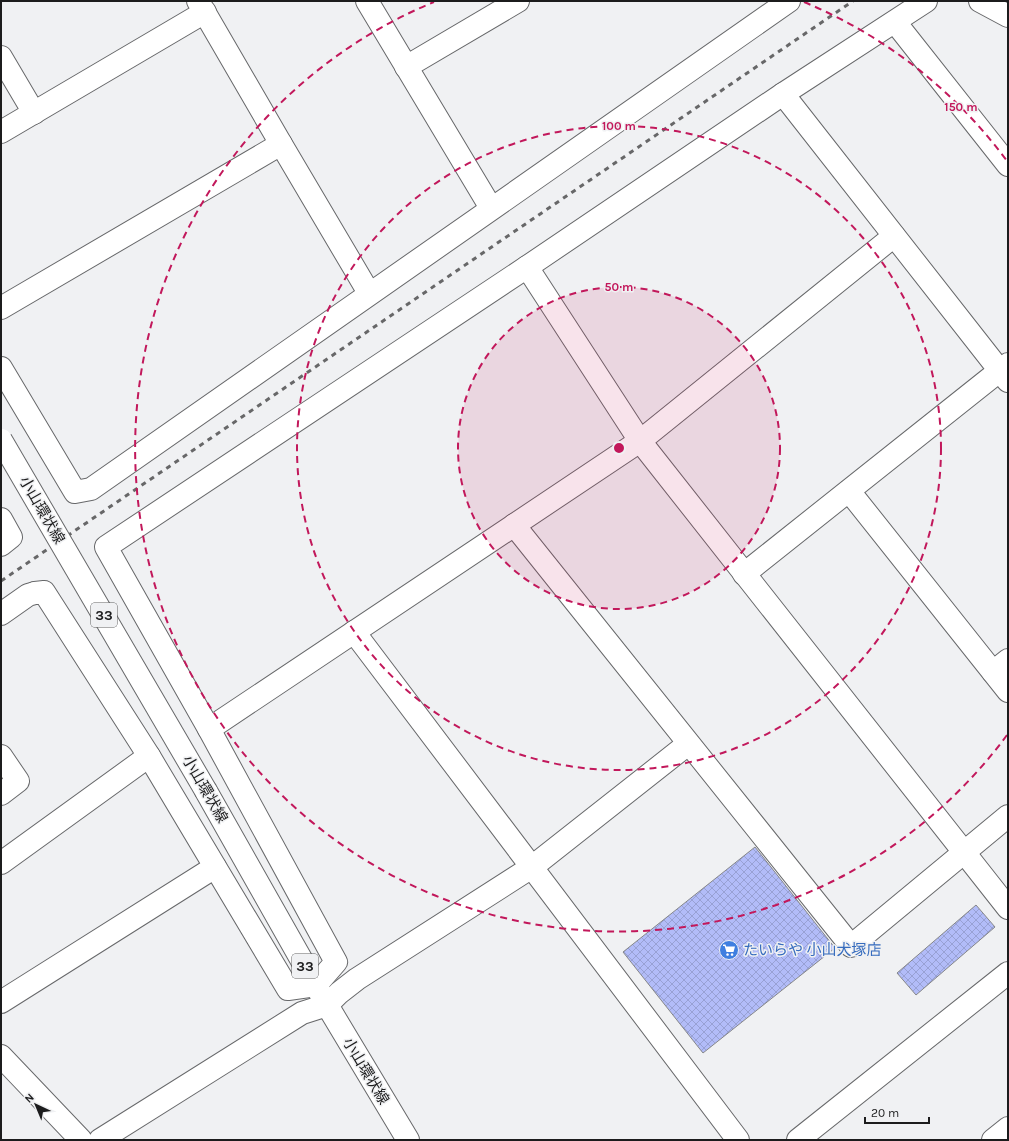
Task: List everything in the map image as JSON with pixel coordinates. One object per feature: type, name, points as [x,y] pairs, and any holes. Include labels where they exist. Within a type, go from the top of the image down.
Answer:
[{"type":"street","points":[[367,1],[491,208]]},
{"type":"street","points":[[406,67],[518,1]]},
{"type":"street","points":[[1,368],[74,492],[91,489],[369,293],[789,1]]},
{"type":"street","points":[[1,614],[28,595],[44,592],[149,756],[288,989],[316,985],[336,962],[209,729],[106,548],[783,94],[926,1]]},
{"type":"street","points":[[980,1],[1008,16]]},
{"type":"street","points":[[1,132],[34,113],[202,7],[369,293]]},
{"type":"street","points":[[895,22],[1008,165]]},
{"type":"street","points":[[1,57],[34,113]]},
{"type":"street","points":[[744,574],[850,490],[1005,372],[894,236],[783,94]]},
{"type":"street","points":[[1,308],[281,144]]},
{"type":"street","points":[[209,729],[640,441],[894,236]]},
{"type":"street","points":[[527,267],[640,441],[963,853],[1008,908]]},
{"type":"street","name":"小山環状線","points":[[1,440],[206,791],[327,1005],[408,1140]]},
{"type":"street","points":[[850,490],[1001,666],[1008,691]]},
{"type":"street","points":[[1,519],[11,537],[1,544]]},
{"type":"street","points":[[514,525],[851,946],[1008,816]]},
{"type":"street","points":[[354,632],[738,1140]]},
{"type":"street","points":[[100,1140],[302,1013],[327,1005],[339,993],[356,980],[532,867],[688,744]]},
{"type":"street","points":[[1,756],[18,781],[1,794]]},
{"type":"street","points":[[1,863],[149,756]]},
{"type":"street","points":[[1,1002],[215,866]]},
{"type":"street","points":[[798,1140],[1008,973]]},
{"type":"street","points":[[1,1056],[81,1140]]},
{"type":"street","points":[[993,1140],[1008,1128]]},
{"type":"building","name":"たいらや 小山犬塚店","points":[[755,847],[835,948],[703,1053],[623,952]]},
{"type":"building","points":[[976,905],[995,927],[916,995],[897,973]]},
{"type":"railway","points":[[1,581],[853,1]]},
{"type":"place","name":"たいらや 小山犬塚店","points":[[729,950]]}]
